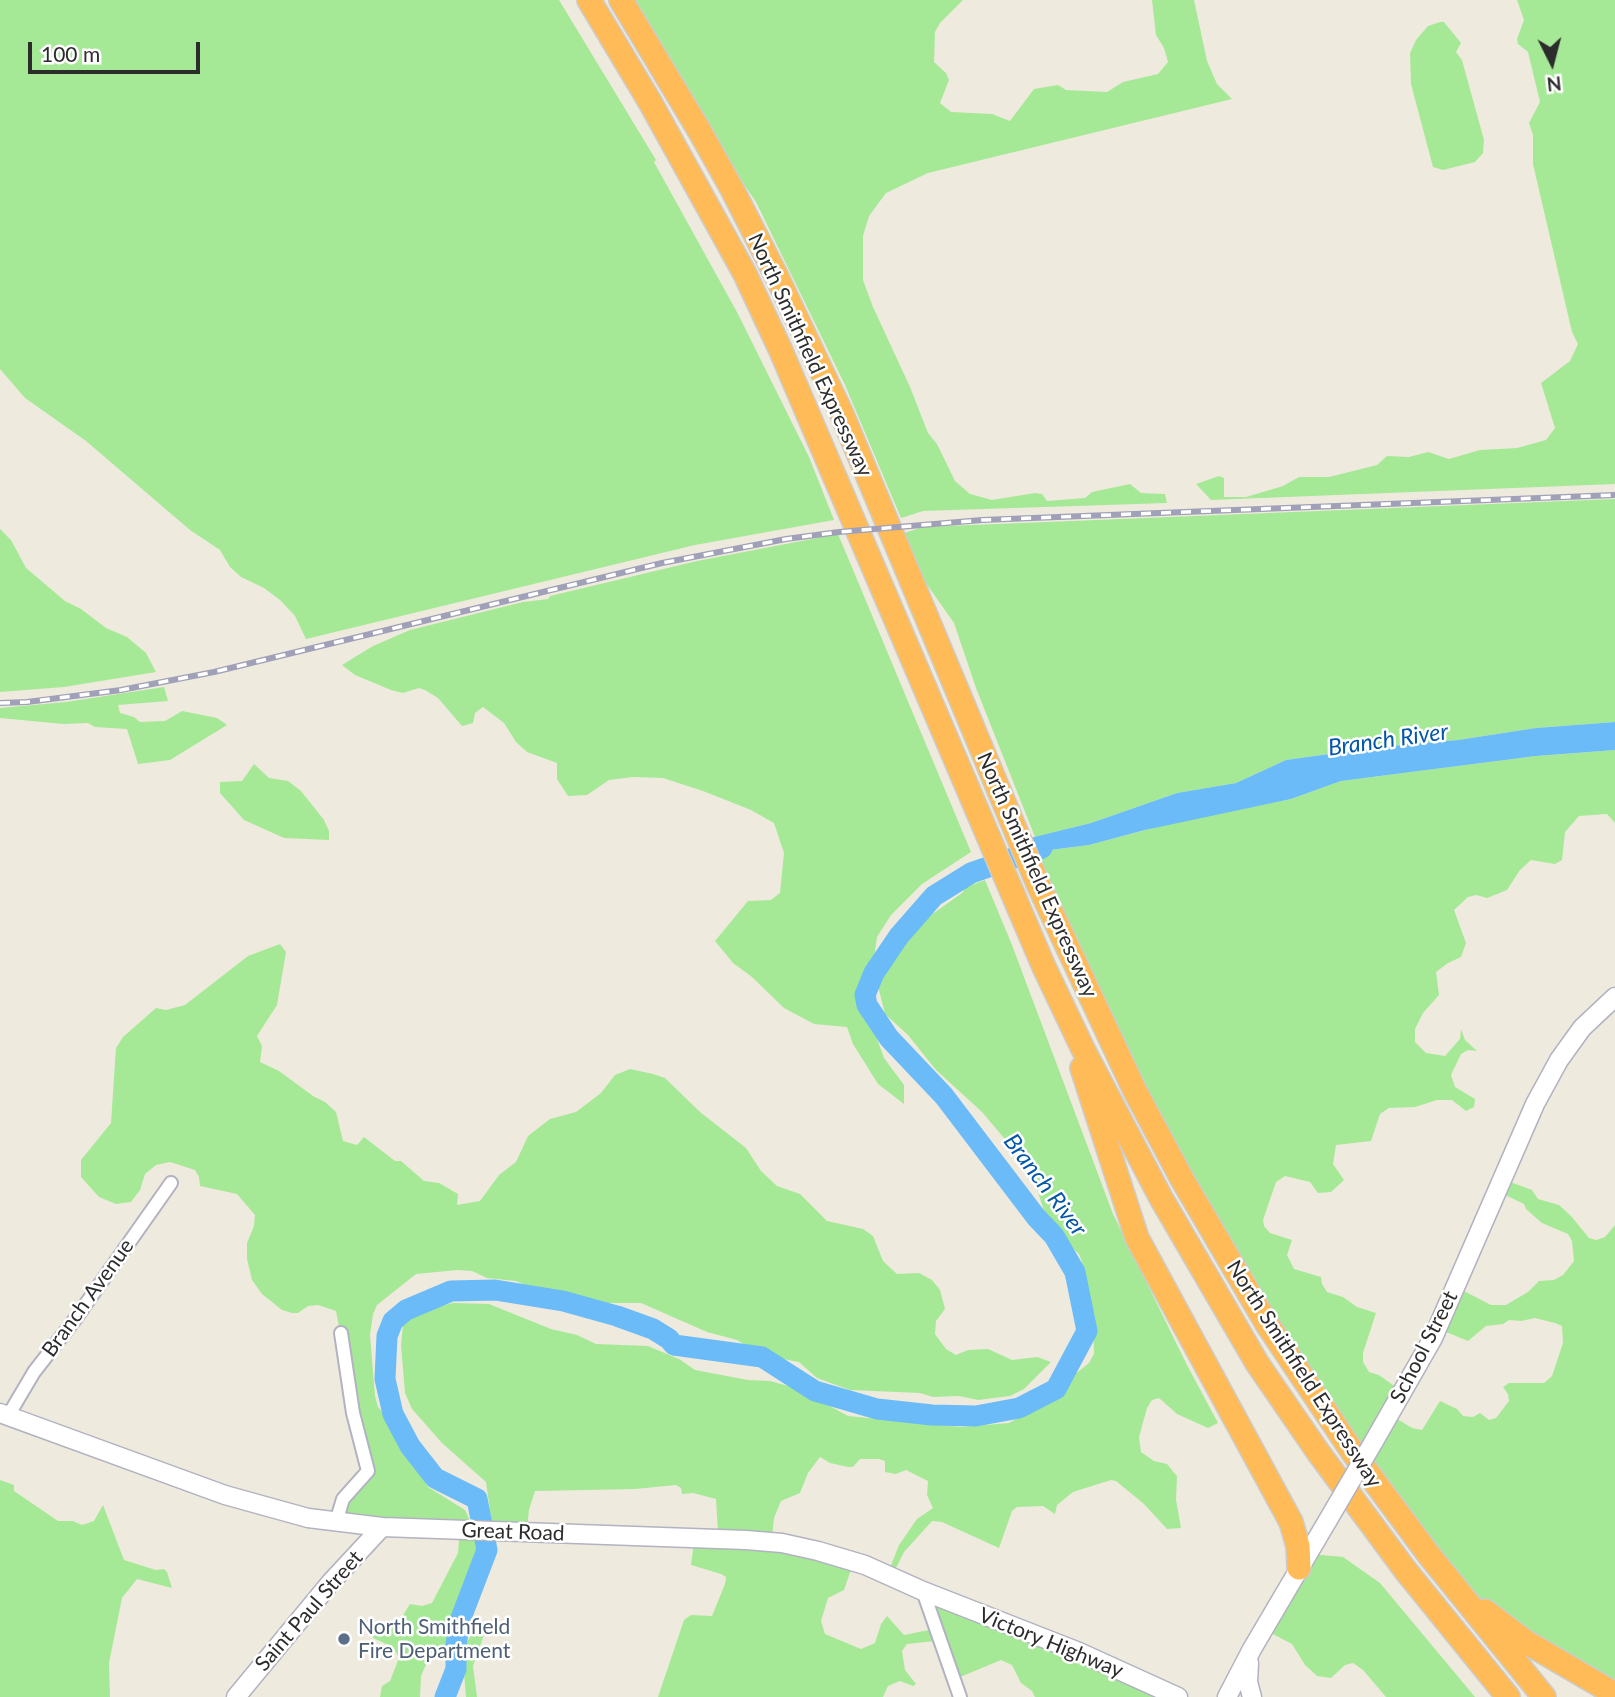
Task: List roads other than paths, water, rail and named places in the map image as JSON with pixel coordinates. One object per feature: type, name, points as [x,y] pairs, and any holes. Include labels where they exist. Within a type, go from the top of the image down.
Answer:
[{"type":"highway","name":"North Smithfield Expressway","points":[[589,0],[663,124],[761,307],[1012,895],[1072,1024],[1161,1199],[1257,1363],[1318,1452],[1399,1562],[1508,1697]]},
{"type":"highway","name":"North Smithfield Expressway","points":[[621,0],[732,189],[836,400],[1012,824],[1135,1091],[1222,1248],[1304,1380],[1354,1454],[1429,1555],[1544,1697]]},
{"type":"highway","points":[[1072,1024],[1086,1086],[1137,1238],[1291,1522],[1298,1546],[1299,1568]]},
{"type":"highway","points":[[1429,1555],[1472,1600],[1506,1628],[1615,1694]]},
{"type":"main road","name":"School Street","points":[[1227,1697],[1252,1649],[1433,1338],[1535,1104],[1559,1060],[1582,1028],[1615,997]]},
{"type":"main road","name":"Great Road","points":[[4,1414],[225,1495],[308,1518],[382,1527],[782,1543],[864,1565],[923,1591]]},
{"type":"main road","name":"Saint Paul Street","points":[[236,1697],[331,1582],[382,1527]]},
{"type":"main road","name":"Victory Highway","points":[[923,1591],[1079,1652],[1178,1697]]},
{"type":"main road","points":[[1252,1649],[1248,1682],[1252,1697]]},
{"type":"street","name":"Branch Avenue","points":[[4,1414],[76,1318],[171,1183]]},
{"type":"street","points":[[336,1522],[343,1499],[368,1471],[353,1413],[341,1333]]},
{"type":"street","points":[[923,1591],[960,1697]]},
{"type":"water","points":[[1615,722],[1615,750],[1536,756],[1341,781],[1291,799],[1145,830],[1089,845],[1050,850],[1038,855],[1022,840],[1091,823],[1177,793],[1236,783],[1286,760],[1536,728]]},
{"type":"waterway","name":"Branch River","points":[[445,1697],[456,1669],[456,1644],[461,1618],[487,1550],[477,1499],[435,1478],[410,1446],[393,1414],[385,1379],[387,1336],[393,1321],[406,1310],[451,1291],[495,1290],[563,1301],[653,1329],[674,1345],[762,1357],[815,1391],[877,1409],[932,1415],[976,1416],[1019,1408],[1056,1389],[1087,1331],[1075,1272],[1054,1236],[1036,1217],[944,1096],[889,1038],[867,1005],[865,995],[874,973],[899,936],[934,896],[971,873],[1042,848]]},
{"type":"railway","points":[[0,703],[121,690],[214,672],[662,563],[786,539],[839,532],[982,520],[1615,495]]},
{"type":"place","name":"North Smithfield Fire Department","points":[[344,1639]]}]
